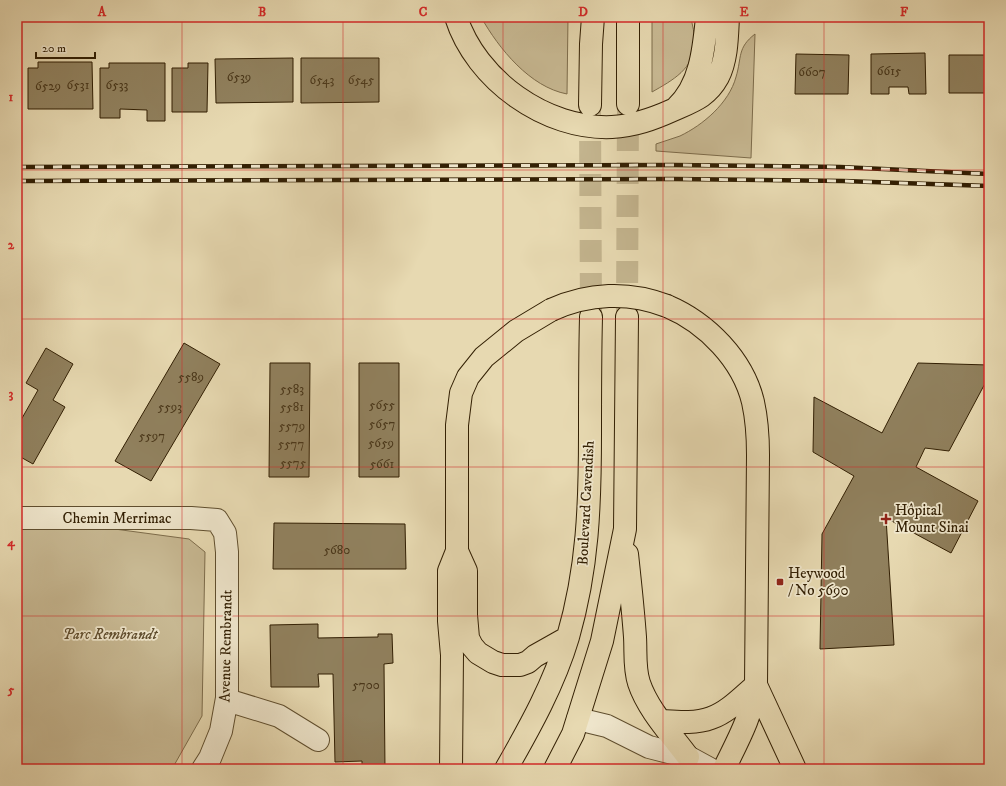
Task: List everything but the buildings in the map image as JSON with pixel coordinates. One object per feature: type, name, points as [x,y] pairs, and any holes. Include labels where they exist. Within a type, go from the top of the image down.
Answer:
[{"type":"main road","points":[[456,17],[464,36],[478,58],[492,75],[517,98],[551,117],[585,126],[613,127],[650,120],[695,101],[702,96],[718,76],[724,58],[728,17]]},
{"type":"main road","points":[[587,17],[591,44]]},
{"type":"main road","points":[[590,105],[593,17]]},
{"type":"main road","points":[[628,17],[628,104]]},
{"type":"main road","points":[[674,110],[686,98],[698,71],[703,51],[707,17]]},
{"type":"main road","points":[[451,769],[452,655],[449,622],[449,571],[457,551],[457,425],[459,401],[464,385],[475,367],[493,348],[527,323],[574,300],[608,296],[625,296],[643,298],[676,309],[698,324],[725,348],[744,378],[753,401],[757,426],[758,455],[756,685],[754,698],[746,723],[724,769]]},
{"type":"main road","name":"Boulevard Cavendish","points":[[506,769],[545,697],[567,638],[579,594],[588,526],[590,477],[590,317]]},
{"type":"main road","points":[[626,317],[625,529],[635,638],[636,673],[642,691],[661,721],[688,757]]},
{"type":"main road","points":[[555,769],[573,734],[581,704],[606,629],[625,529]]},
{"type":"main road","points":[[457,551],[466,571],[466,616],[468,638],[478,654],[502,665],[520,664],[528,662],[535,656],[567,638]]},
{"type":"main road","points":[[661,721],[695,721],[713,718],[726,710],[756,685]]},
{"type":"main road","points":[[756,685],[794,769]]},
{"type":"street","name":"Chemin Merrimac","points":[[17,518],[184,518],[217,520]]},
{"type":"street","name":"Avenue Rembrandt","points":[[203,769],[210,758],[221,731],[227,700],[226,533],[217,520]]},
{"type":"street","points":[[227,700],[279,716],[318,740]]},
{"type":"street","points":[[578,719],[607,726],[649,747],[688,757],[710,769]]},
{"type":"green space","points":[[481,17],[568,17],[567,94],[540,84],[528,75],[506,54]]},
{"type":"green space","points":[[652,17],[691,17],[695,42],[691,60],[681,73],[652,92]]},
{"type":"green space","points":[[755,34],[751,158],[656,151],[656,144],[680,136],[697,126],[714,112],[728,96],[733,87],[743,48],[749,39]]},
{"type":"green space","name":"Parc Rembrandt","points":[[17,519],[40,519],[189,539],[205,552],[202,716],[172,769],[17,769]]},
{"type":"tunnel","points":[[627,316],[628,106]]},
{"type":"tunnel","points":[[590,108],[591,316]]},
{"type":"railway","points":[[17,167],[673,165],[840,167],[989,174]]},
{"type":"railway","points":[[17,181],[674,179],[843,181],[989,186]]},
{"type":"place","name":"Hôpital Mount Sinai","points":[[886,519]]},
{"type":"place","name":"Heywood / No 5690","points":[[780,582]]}]
